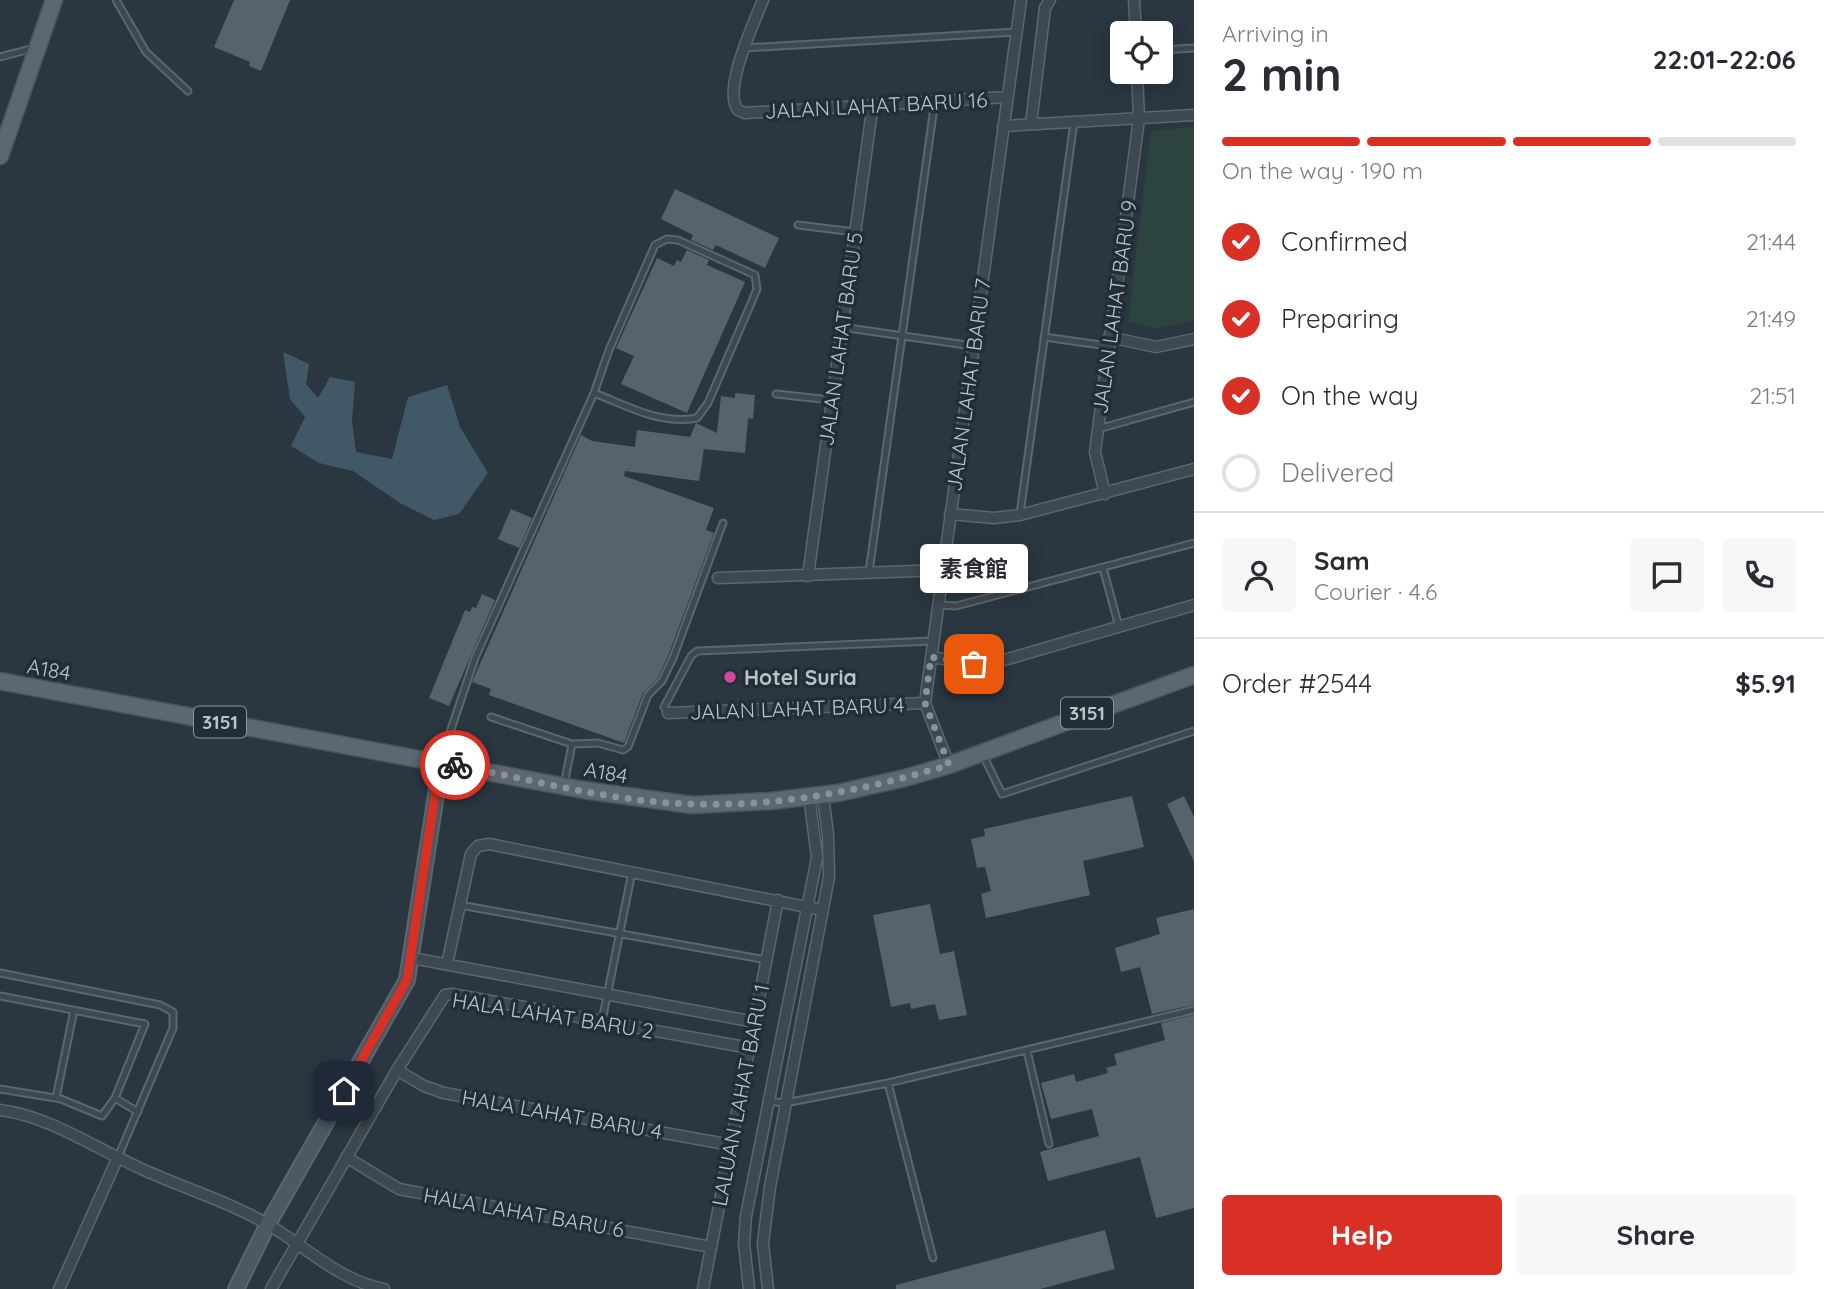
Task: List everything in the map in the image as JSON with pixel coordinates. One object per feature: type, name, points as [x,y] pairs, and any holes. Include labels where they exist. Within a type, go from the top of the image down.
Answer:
[{"type":"main road","points":[[0,156],[54,0]]},
{"type":"main road","name":"A184","points":[[0,681],[628,798],[692,804],[816,795],[861,788],[949,765],[1194,675]]},
{"type":"street","points":[[744,48],[763,0]]},
{"type":"street","name":"JALAN LAHAT BARU 7","points":[[949,765],[925,703],[1021,0]]},
{"type":"street","points":[[1031,124],[1045,8],[1050,0]]},
{"type":"street","points":[[1134,0],[1135,21]]},
{"type":"street","name":"JALAN LAHAT BARU 16","points":[[744,48],[732,97],[738,110],[746,113],[873,103],[1007,97]]},
{"type":"street","name":"JALAN LAHAT BARU 9","points":[[1105,494],[1095,452],[1139,119],[1138,84]]},
{"type":"street","name":"JALAN LAHAT BARU 5","points":[[808,576],[873,103]]},
{"type":"street","points":[[1003,126],[1194,115]]},
{"type":"street","points":[[1108,341],[1156,346],[1194,339]]},
{"type":"street","points":[[950,514],[994,519],[1020,515],[1194,469]]},
{"type":"street","points":[[718,578],[944,570]]},
{"type":"street","points":[[931,657],[974,664],[997,662],[1194,606]]},
{"type":"street","name":"JALAN LAHAT BARU 4","points":[[668,713],[925,703]]},
{"type":"street","points":[[236,1289],[268,1224],[407,980],[440,762]]},
{"type":"street","points":[[749,1289],[744,1243],[746,1216],[817,857],[816,795]]},
{"type":"street","points":[[768,1289],[763,1243],[765,1217],[830,859],[816,795]]},
{"type":"street","name":"HALA LAHAT BARU 2","points":[[447,964],[471,854],[478,846],[489,844],[822,910]]},
{"type":"street","name":"LALUAN LAHAT BARU 1","points":[[703,1289],[778,901]]},
{"type":"street","name":"HALA LAHAT BARU 2","points":[[412,958],[755,1022]]},
{"type":"street","name":"HALA LAHAT BARU 2","points":[[271,1289],[397,1070],[445,995],[750,1048]]},
{"type":"street","name":"HALA LAHAT BARU 4","points":[[397,1070],[424,1086],[444,1093],[731,1145]]},
{"type":"street","points":[[0,1110],[23,1113],[69,1131],[118,1157],[268,1224],[296,1245],[360,1283],[384,1289]]},
{"type":"street","points":[[59,1289],[118,1157]]},
{"type":"street","name":"HALA LAHAT BARU 6","points":[[346,1157],[399,1189],[711,1247]]},
{"type":"lane","points":[[116,0],[146,52],[188,90]]},
{"type":"lane","points":[[744,48],[1016,32]]},
{"type":"lane","points":[[0,57],[38,47]]},
{"type":"lane","points":[[1173,49],[1194,48]]},
{"type":"lane","points":[[869,572],[935,100]]},
{"type":"lane","points":[[1020,515],[1074,122]]},
{"type":"lane","points":[[798,225],[855,232]]},
{"type":"lane","points":[[440,762],[475,658],[594,393],[609,350],[655,245],[667,239],[678,240],[755,275],[757,289],[752,302],[708,403],[697,418],[679,421],[661,419],[594,393]]},
{"type":"lane","points":[[841,327],[973,346]]},
{"type":"lane","points":[[1044,337],[1108,341]]},
{"type":"lane","points":[[776,394],[831,400]]},
{"type":"lane","points":[[1098,429],[1194,402]]},
{"type":"lane","points":[[491,717],[572,744],[598,743],[623,750],[632,741],[648,695],[662,681],[673,658],[723,523]]},
{"type":"lane","points":[[939,605],[956,606],[1194,543]]},
{"type":"lane","points":[[1103,568],[1119,627]]},
{"type":"lane","points":[[668,713],[664,707],[668,697],[697,651],[933,641]]},
{"type":"lane","points":[[982,753],[1002,794],[1194,731]]},
{"type":"lane","points":[[564,786],[572,744]]},
{"type":"lane","points":[[601,1021],[632,872]]},
{"type":"lane","points":[[460,905],[766,960]]},
{"type":"lane","points":[[0,973],[160,1005],[173,1012],[173,1028],[118,1157]]},
{"type":"lane","points":[[0,996],[145,1024],[114,1098],[102,1116],[56,1098],[0,1088]]},
{"type":"lane","points":[[56,1098],[74,1010]]},
{"type":"lane","points":[[767,1101],[785,1103],[888,1083],[1194,1010]]},
{"type":"lane","points":[[1027,1051],[1049,1144]]},
{"type":"lane","points":[[888,1083],[933,1258]]},
{"type":"lane","points":[[114,1098],[138,1112]]},
{"type":"green space","points":[[1194,127],[1194,320],[1156,329],[1128,322],[1151,131]]},
{"type":"water","points":[[283,352],[309,364],[306,384],[318,398],[330,377],[355,382],[352,421],[356,452],[392,459],[408,397],[447,385],[460,427],[488,473],[459,514],[434,520],[400,503],[353,471],[319,463],[291,446],[305,417],[290,399]]},
{"type":"building","points":[[234,0],[290,0],[261,71],[249,66],[250,62],[214,47]]},
{"type":"building","points":[[675,189],[779,238],[765,268],[716,245],[713,250],[691,240],[693,235],[661,219]]},
{"type":"building","points":[[687,250],[709,260],[707,265],[745,282],[687,413],[621,384],[634,356],[616,348],[657,258],[674,266],[677,260],[681,262]]},
{"type":"building","points":[[735,393],[755,395],[753,419],[748,418],[745,453],[704,449],[699,481],[625,471],[624,476],[714,508],[706,530],[714,533],[668,656],[658,678],[643,693],[624,743],[489,695],[491,689],[472,682],[581,435],[592,441],[635,447],[637,430],[690,437],[696,423],[717,433],[721,396],[735,398]]},
{"type":"building","points":[[511,509],[532,518],[519,548],[498,539]]},
{"type":"building","points":[[482,594],[495,600],[449,706],[429,698],[465,610],[470,612],[472,607],[476,608]]},
{"type":"building","points":[[1132,796],[1144,847],[1083,861],[1090,895],[986,918],[981,894],[991,891],[985,867],[977,868],[971,839],[985,836],[984,829]]},
{"type":"building","points":[[1184,796],[1194,817],[1194,862],[1167,804]]},
{"type":"building","points":[[930,904],[940,954],[954,951],[967,1015],[939,1020],[935,1004],[911,1009],[910,1003],[891,1007],[873,915]]},
{"type":"building","points":[[1194,909],[1194,1005],[1152,1014],[1140,967],[1121,972],[1115,948],[1160,934],[1156,918]]},
{"type":"building","points":[[1194,1015],[1194,1208],[1156,1218],[1140,1157],[1048,1181],[1040,1152],[1099,1136],[1092,1109],[1051,1119],[1041,1083],[1074,1074],[1076,1082],[1108,1073],[1106,1068],[1117,1065],[1114,1054],[1165,1040],[1161,1023]]},
{"type":"building","points":[[1105,1230],[1115,1269],[1040,1289],[896,1289],[896,1285]]},
{"type":"way so far","points":[[455,765],[658,802],[692,804],[771,801],[838,793],[949,765],[925,703],[931,657],[974,664]]},
{"type":"place","name":"素食館","points":[[974,664]]},
{"type":"place","name":"Hotel Suria","points":[[730,677]]},
{"type":"route","points":[[344,1091],[407,980],[440,762],[455,765]]}]
